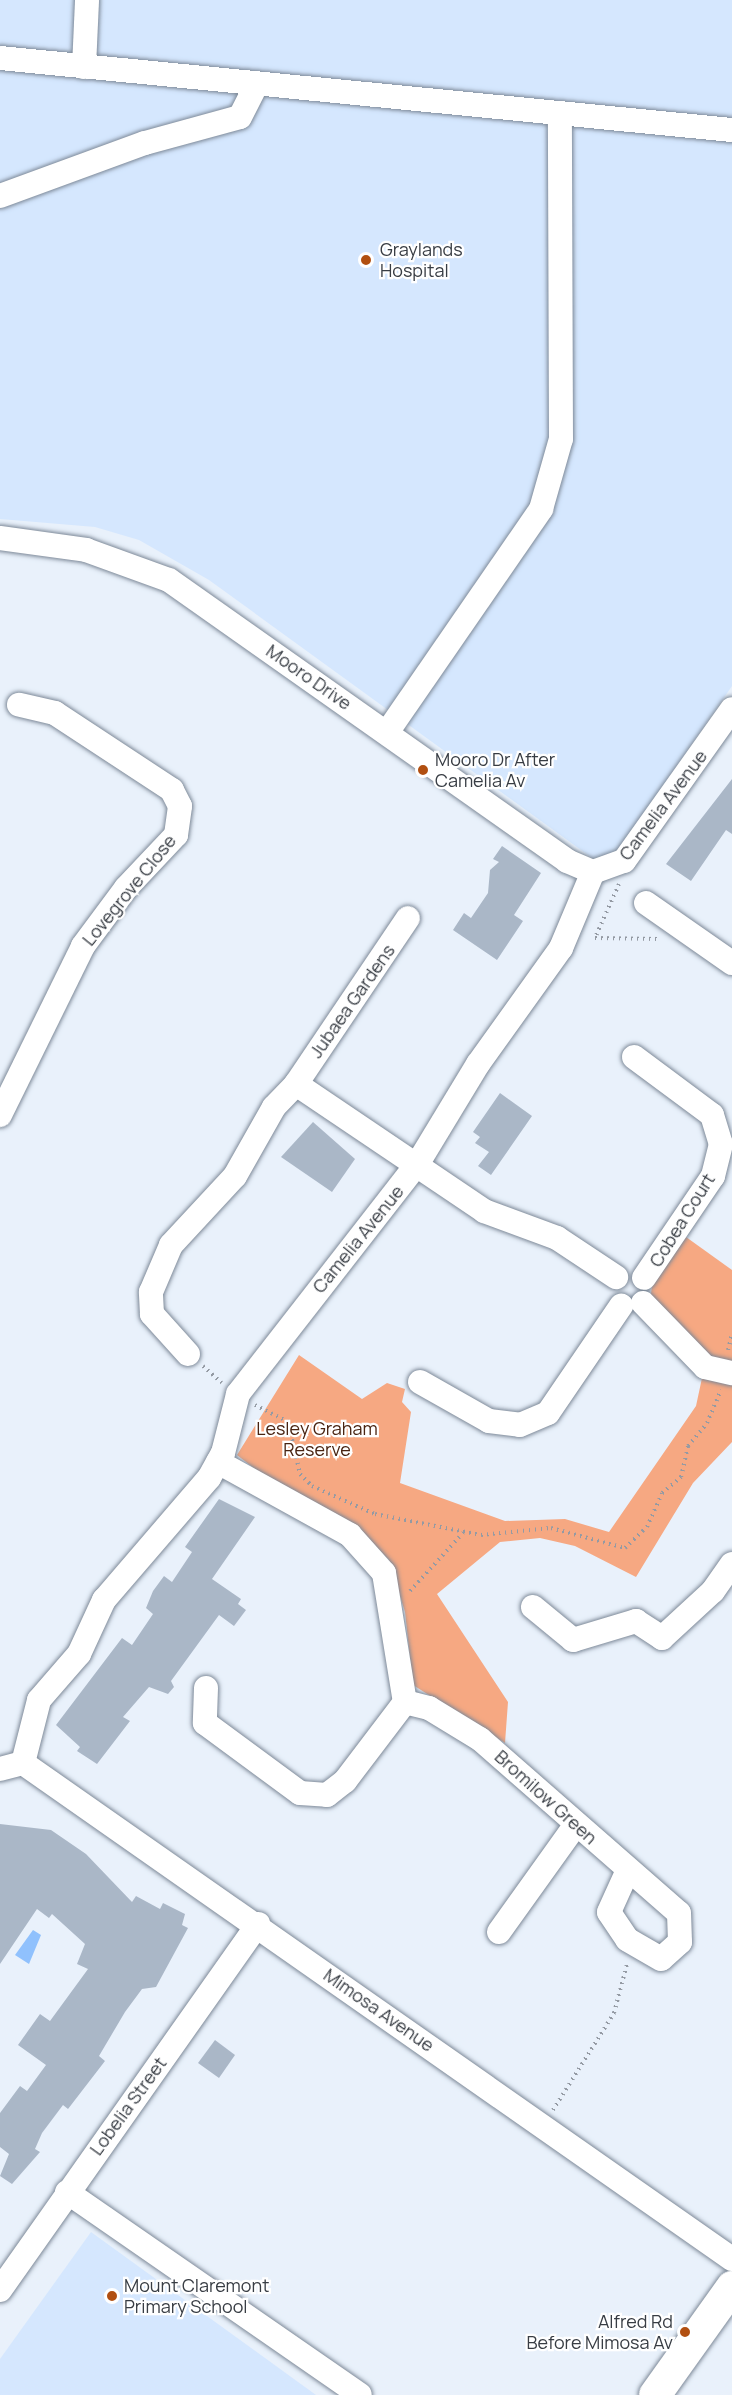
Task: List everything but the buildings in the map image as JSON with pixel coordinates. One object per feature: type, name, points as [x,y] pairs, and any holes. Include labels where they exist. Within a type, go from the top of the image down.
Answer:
[{"type":"main road","points":[[656,2395],[732,2288]]},
{"type":"street","points":[[84,67],[87,0]]},
{"type":"street","points":[[0,58],[256,85],[732,130]]},
{"type":"street","points":[[0,196],[145,143],[240,117],[256,85]]},
{"type":"street","points":[[388,731],[520,544],[541,509],[556,459],[561,439],[560,114]]},
{"type":"street","name":"Mooro Drive","points":[[0,538],[86,550],[169,580],[388,731],[567,861],[593,872]]},
{"type":"street","name":"Lovegrove Close","points":[[0,1115],[83,946],[126,888],[176,835],[180,806],[172,790],[55,712],[19,705]]},
{"type":"street","name":"Camelia Avenue","points":[[23,1763],[26,1736],[39,1700],[79,1654],[104,1600],[157,1543],[173,1514],[218,1462],[238,1394],[418,1163],[478,1064],[561,948],[593,872],[624,861],[732,709]]},
{"type":"street","points":[[646,903],[732,963]]},
{"type":"street","name":"Jubaea Gardens","points":[[188,1354],[152,1314],[151,1292],[171,1245],[235,1176],[274,1107],[296,1084],[408,918]]},
{"type":"street","name":"Cobea Court","points":[[634,1058],[712,1115],[721,1144],[713,1176],[644,1278]]},
{"type":"street","points":[[296,1084],[418,1163],[484,1210],[557,1238],[616,1277]]},
{"type":"street","points":[[420,1382],[489,1421],[520,1425],[548,1413],[632,1304],[648,1290],[644,1278],[633,1271],[616,1277]]},
{"type":"street","points":[[616,1277],[612,1296],[632,1304],[705,1367],[728,1372]]},
{"type":"street","points":[[206,1688],[205,1723],[300,1793],[327,1795],[345,1782],[405,1702],[384,1573],[350,1536],[218,1462]]},
{"type":"street","points":[[533,1607],[573,1640],[636,1621],[662,1638],[713,1591],[732,1564]]},
{"type":"street","name":"Bromilow Green","points":[[405,1702],[429,1708],[480,1739],[540,1787],[575,1826],[628,1869],[678,1913],[681,1942],[661,1959],[627,1939],[609,1912],[628,1869]]},
{"type":"street","points":[[0,1768],[23,1763]]},
{"type":"street","name":"Mimosa Avenue","points":[[23,1763],[258,1924],[732,2259]]},
{"type":"street","points":[[499,1932],[575,1826]]},
{"type":"street","name":"Lobelia Street","points":[[0,2290],[258,1924]]},
{"type":"street","points":[[67,2192],[360,2395]]},
{"type":"path","points":[[188,1354],[238,1394],[288,1422],[300,1474],[312,1486],[375,1514],[464,1532],[551,1528],[625,1548],[647,1527],[662,1493],[681,1477],[688,1446],[718,1401],[728,1372]]},
{"type":"path","points":[[404,1602],[412,1584],[464,1532]]},
{"type":"path","points":[[542,2126],[614,2013],[627,1979],[627,1939]]},
{"type":"shaded area","name":"Graylands Hospital","points":[[0,0],[732,0],[732,686],[613,857],[592,858],[209,580],[139,540],[95,527],[0,519]]},
{"type":"shaded area","name":"Mount Claremont Primary School","points":[[91,2232],[316,2395],[0,2395],[0,2359]]},
{"type":"green space","points":[[686,1237],[732,1270],[732,1365],[708,1361],[649,1309],[653,1278]]},
{"type":"green space","name":"Lesley Graham Reserve","points":[[299,1355],[362,1399],[387,1383],[405,1389],[402,1402],[411,1412],[400,1483],[505,1521],[565,1519],[609,1532],[696,1406],[702,1378],[732,1384],[732,1442],[693,1483],[636,1577],[575,1546],[540,1538],[500,1542],[437,1594],[508,1702],[505,1743],[413,1685],[405,1612],[389,1560],[361,1532],[273,1483],[237,1455]]},
{"type":"water","points":[[33,1930],[41,1935],[29,1964],[15,1955]]},
{"type":"place","name":"Graylands Hospital","points":[[366,260]]},
{"type":"place","name":"Mooro Dr After Camelia Av","points":[[423,770]]},
{"type":"place","name":"Mount Claremont Primary School","points":[[112,2296]]},
{"type":"place","name":"Alfred Rd Before Mimosa Av","points":[[685,2332]]}]
